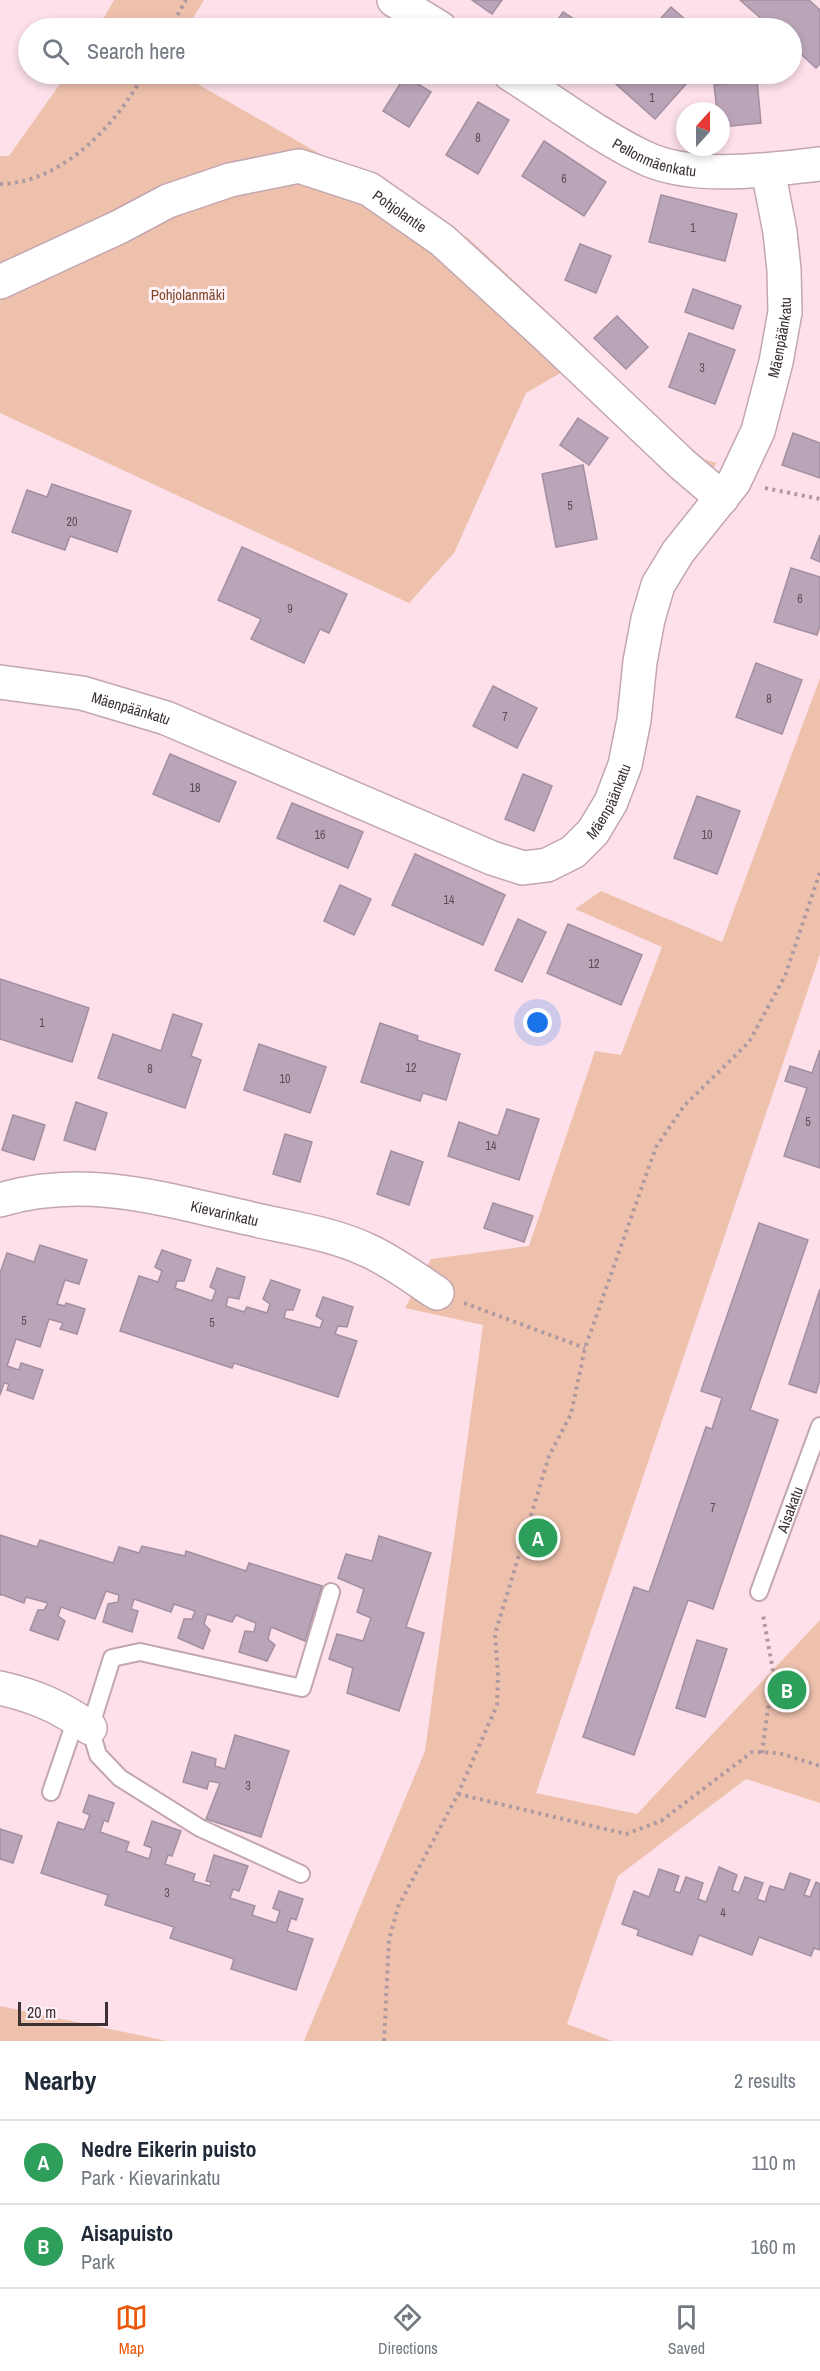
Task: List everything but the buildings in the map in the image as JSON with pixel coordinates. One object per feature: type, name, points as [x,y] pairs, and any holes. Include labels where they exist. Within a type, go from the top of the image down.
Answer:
[{"type":"street","points":[[394,0],[424,18]]},
{"type":"street","name":"Pellonmäenkatu","points":[[526,84],[644,158],[686,170],[728,172],[820,164]]},
{"type":"street","name":"Pohjolantie","points":[[0,282],[168,201],[230,180],[299,166],[369,189],[442,240],[682,464],[728,490]]},
{"type":"street","name":"Mäenpäänkatu","points":[[0,682],[82,693],[166,718],[492,858],[523,868],[547,865],[573,852],[593,832],[611,802],[625,765],[634,720],[640,662],[648,619],[658,585],[678,552],[728,490],[758,431],[776,362],[785,312],[780,232],[768,170]]},
{"type":"street","name":"Kievarinkatu","points":[[0,1200],[28,1192],[63,1188],[102,1189],[155,1197],[336,1238],[368,1250],[437,1293]]},
{"type":"street","points":[[0,1688],[30,1695],[59,1707],[83,1724]]},
{"type":"lane","name":"Aisakatu","points":[[759,1592],[820,1426]]},
{"type":"lane","points":[[51,1792],[112,1658],[140,1652],[302,1688],[331,1592]]},
{"type":"lane","points":[[83,1724],[98,1755],[120,1778],[200,1828],[301,1874]]},
{"type":"path","points":[[176,18],[186,0]]},
{"type":"path","points":[[0,184],[12,184],[60,167],[91,142],[131,97],[138,84]]},
{"type":"path","points":[[728,490],[820,499]]},
{"type":"path","points":[[384,2041],[389,1940],[398,1907],[458,1794],[497,1705],[498,1675],[495,1634],[549,1456],[571,1414],[585,1348],[656,1147],[684,1106],[749,1042],[785,976],[820,872]]},
{"type":"path","points":[[437,1293],[585,1348]]},
{"type":"path","points":[[759,1592],[772,1671],[762,1753]]},
{"type":"path","points":[[458,1794],[626,1834],[661,1821],[752,1752],[779,1753],[820,1766]]},
{"type":"green space","points":[[114,0],[204,0],[193,18],[104,18]]},
{"type":"green space","name":"Pohjolanmäki","points":[[60,84],[198,84],[334,162],[396,191],[468,238],[584,346],[691,456],[717,463],[694,492],[569,368],[526,393],[454,553],[409,603],[0,413],[0,156],[9,156]]},
{"type":"green space","points":[[820,678],[820,954],[536,1793],[637,1814],[820,1620],[820,1803],[746,1779],[618,1876],[567,2024],[612,2041],[304,2041],[425,1751],[483,1325],[405,1308],[431,1259],[529,1246],[595,1051],[621,1055],[662,947],[575,909],[601,891],[722,942]]},
{"type":"green space","points":[[0,2006],[167,2041],[0,2041]]},
{"type":"place","name":"Nedre Eikerin puisto","points":[[538,1538]]},
{"type":"place","name":"Aisapuisto","points":[[787,1690]]}]
